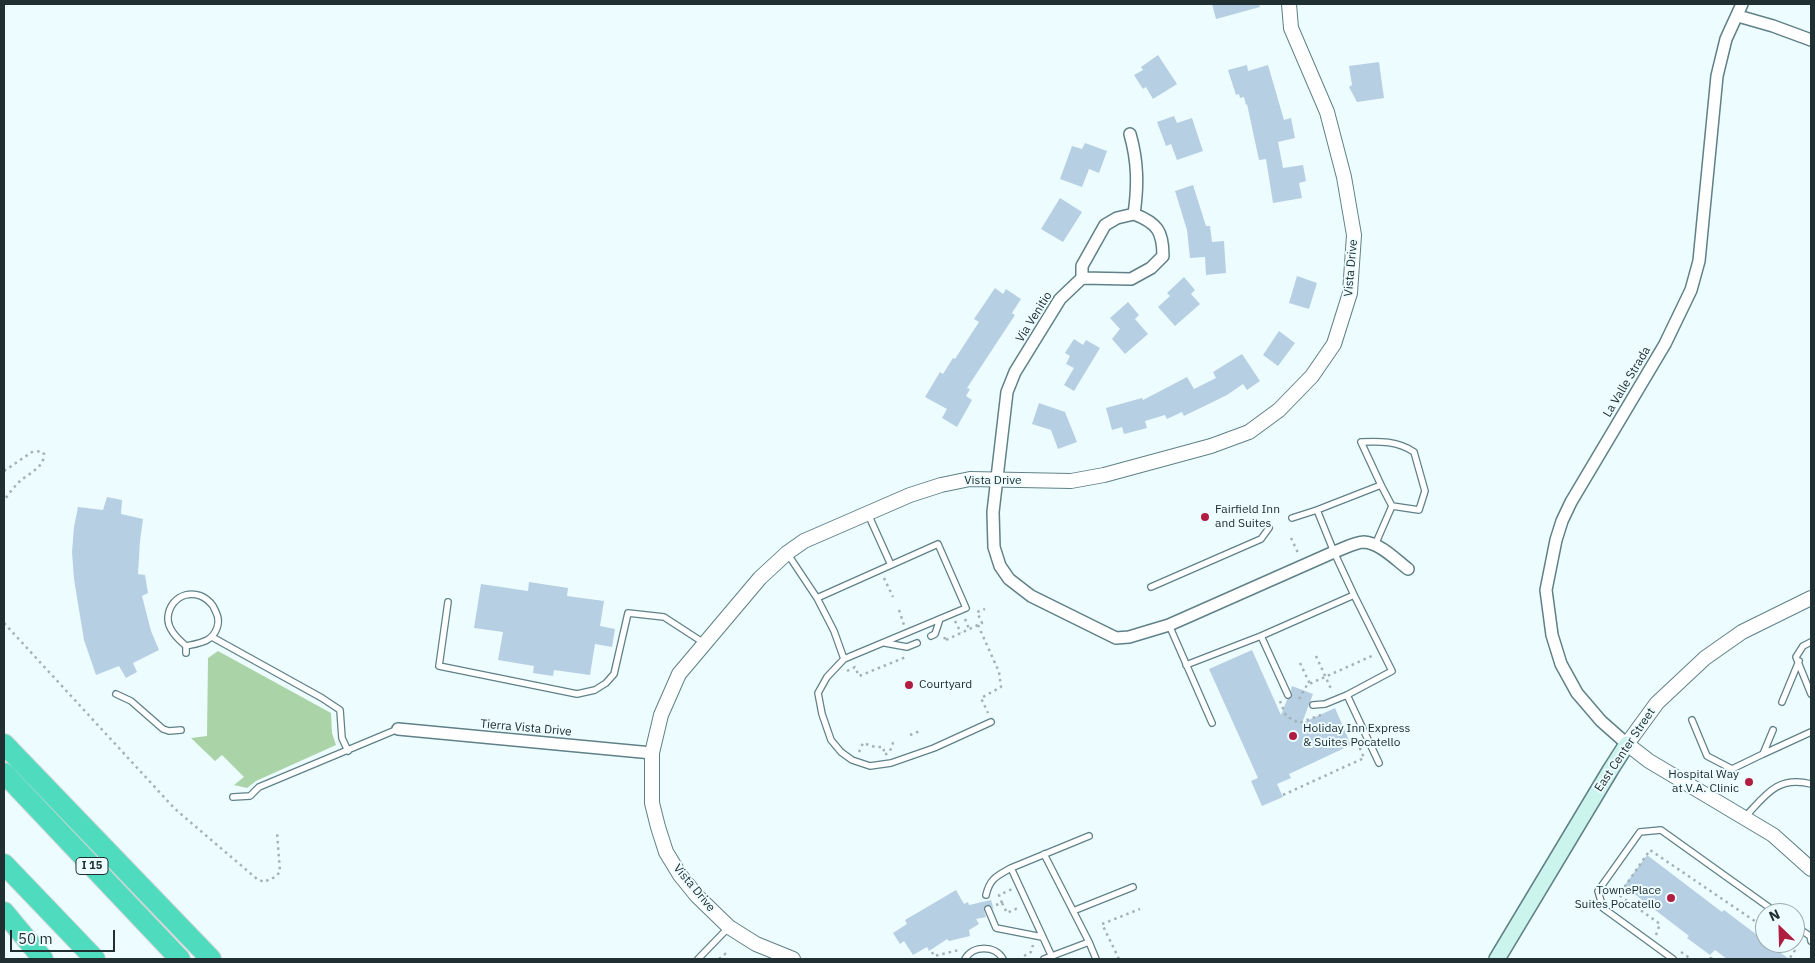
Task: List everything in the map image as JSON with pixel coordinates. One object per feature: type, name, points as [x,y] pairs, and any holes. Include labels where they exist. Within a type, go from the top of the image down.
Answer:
[{"type":"highway","points":[[4,744],[211,959]]},
{"type":"highway","name":"I 15","points":[[4,773],[180,959]]},
{"type":"highway","points":[[4,864],[95,959]]},
{"type":"highway","points":[[4,912],[43,959]]},
{"type":"main road","name":"East Center Street","points":[[1497,959],[1627,744]]},
{"type":"street","name":"Vista Drive","points":[[793,959],[756,944],[729,927],[697,896],[680,875],[666,852],[652,803],[652,753],[661,715],[679,674],[760,578],[787,553],[804,541],[910,495],[941,485],[970,479],[1071,482],[1202,449],[1249,432],[1280,410],[1312,376],[1334,344],[1350,293],[1354,235],[1344,176],[1327,112],[1292,28],[1289,4]]},
{"type":"street","name":"La Valle Strada","points":[[1627,744],[1601,721],[1577,693],[1561,664],[1552,635],[1546,590],[1556,540],[1571,502],[1665,344],[1691,290],[1699,261],[1717,76],[1726,38],[1742,4]]},
{"type":"street","points":[[1738,16],[1811,40]]},
{"type":"street","points":[[1130,134],[1136,152],[1138,167],[1138,190],[1134,214]]},
{"type":"street","points":[[1134,214],[1149,220],[1156,226],[1163,241],[1163,256],[1151,268],[1131,279],[1082,278],[1082,266],[1105,225],[1117,218],[1134,214]]},
{"type":"street","name":"Via Venitio","points":[[1082,278],[1060,299],[1014,372],[1007,392],[993,512],[994,547],[1000,566],[1009,579],[1031,596],[1116,638],[1130,637],[1169,625],[1334,552],[1364,542],[1375,545]]},
{"type":"street","points":[[1375,545],[1408,570]]},
{"type":"street","name":"East Center Street","points":[[1627,744],[1657,704],[1705,658],[1742,632],[1811,598]]},
{"type":"street","name":"Tierra Vista Drive","points":[[398,729],[652,753]]},
{"type":"street","points":[[1627,744],[1649,761],[1773,835],[1811,869]]},
{"type":"lane","points":[[1382,441],[1406,446],[1414,452],[1425,491],[1419,510],[1392,506],[1380,485],[1361,442],[1382,441]]},
{"type":"lane","points":[[1292,518],[1380,485]]},
{"type":"lane","points":[[1375,545],[1392,506]]},
{"type":"lane","points":[[1313,705],[1325,704],[1347,695],[1392,671],[1354,595],[1317,510]]},
{"type":"lane","points":[[868,513],[890,565]]},
{"type":"lane","points":[[1151,587],[1261,539],[1269,528]]},
{"type":"lane","points":[[817,598],[938,544],[966,608],[844,659],[827,677],[818,693],[822,714],[832,740],[840,752],[852,760],[870,766],[891,763],[934,748],[991,722]]},
{"type":"lane","points":[[787,553],[817,598],[834,631],[844,659]]},
{"type":"lane","points":[[186,646],[200,643],[212,637],[220,626],[218,615],[208,599],[200,594],[190,594],[179,599],[172,607],[168,618],[170,628],[186,646],[186,654]]},
{"type":"lane","points":[[1186,665],[1261,636],[1354,595]]},
{"type":"lane","points":[[448,602],[440,666],[577,694],[595,690],[606,683],[614,674],[628,613],[664,617],[704,643]]},
{"type":"lane","points":[[931,636],[935,634],[940,619]]},
{"type":"lane","points":[[1169,625],[1212,723]]},
{"type":"lane","points":[[1261,636],[1288,695]]},
{"type":"lane","points":[[212,637],[322,698],[340,710],[342,738],[348,751]]},
{"type":"lane","points":[[1811,642],[1803,646],[1796,657],[1811,694]]},
{"type":"lane","points":[[885,643],[907,647],[917,643]]},
{"type":"lane","points":[[1782,702],[1799,661]]},
{"type":"lane","points":[[116,694],[132,700],[150,719],[163,729],[170,731],[181,730]]},
{"type":"lane","points":[[1347,695],[1379,763]]},
{"type":"lane","points":[[1692,720],[1707,756],[1732,769],[1811,732]]},
{"type":"lane","points":[[233,797],[250,796],[259,787],[398,729]]},
{"type":"lane","points":[[1763,754],[1772,730]]},
{"type":"lane","points":[[1744,818],[1773,788],[1786,782],[1811,784]]},
{"type":"lane","points":[[1673,959],[1603,908],[1598,891],[1640,832],[1661,830],[1763,903]]},
{"type":"lane","points":[[986,895],[989,884],[997,876],[1011,868],[1089,836]]},
{"type":"lane","points":[[1044,854],[1096,959]]},
{"type":"lane","points":[[1011,868],[1052,958]]},
{"type":"lane","points":[[1073,911],[1134,887]]},
{"type":"lane","points":[[988,909],[996,928],[1042,937]]},
{"type":"lane","points":[[698,959],[729,927]]},
{"type":"lane","points":[[1044,959],[1052,958],[1089,942]]},
{"type":"lane","points":[[965,959],[968,954],[986,948],[995,950],[1003,959]]},
{"type":"path","points":[[4,470],[32,452],[41,451],[44,454],[41,465],[20,481],[4,501]]},
{"type":"path","points":[[1291,538],[1299,555]]},
{"type":"path","points":[[883,576],[893,597]]},
{"type":"path","points":[[946,635],[944,641],[982,623],[978,612],[985,609]]},
{"type":"path","points":[[899,610],[904,626]]},
{"type":"path","points":[[4,622],[175,809],[238,863],[264,882],[275,877],[280,872],[277,832]]},
{"type":"path","points":[[978,625],[999,672],[1001,687],[981,698],[988,714]]},
{"type":"path","points":[[841,674],[855,667],[859,676],[911,655]]},
{"type":"path","points":[[1299,699],[1307,685],[1326,679],[1374,655]]},
{"type":"path","points":[[1316,656],[1326,679]]},
{"type":"path","points":[[1300,663],[1310,684]]},
{"type":"path","points":[[1278,697],[1286,716],[1299,723],[1325,713]]},
{"type":"path","points":[[910,735],[922,730]]},
{"type":"path","points":[[1283,795],[1364,758],[1357,741]]},
{"type":"path","points":[[854,750],[859,752],[863,743],[875,747],[883,747],[885,754],[890,751],[895,742]]},
{"type":"path","points":[[1663,939],[1656,934],[1660,924],[1619,895],[1650,850],[1755,921]]},
{"type":"path","points":[[1002,902],[1007,913],[1009,912]]},
{"type":"path","points":[[1119,959],[1102,924],[1140,909]]},
{"type":"path","points":[[932,952],[934,956],[963,949]]},
{"type":"path","points":[[1677,949],[1691,959]]},
{"type":"path","points":[[719,959],[725,954],[730,953]]},
{"type":"green space","points":[[218,651],[331,713],[332,733],[336,745],[256,781],[247,788],[234,785],[244,777],[222,755],[215,761],[191,738],[207,736],[208,658]]},
{"type":"building","points":[[1212,4],[1259,4],[1260,7],[1216,19]]},
{"type":"building","points":[[1158,55],[1177,84],[1153,99],[1146,87],[1143,89],[1134,75],[1143,70],[1141,67]]},
{"type":"building","points":[[1379,62],[1384,98],[1357,102],[1349,87],[1352,85],[1349,66]]},
{"type":"building","points":[[1247,65],[1248,71],[1268,65],[1284,120],[1291,118],[1295,138],[1278,142],[1283,168],[1303,165],[1306,181],[1299,183],[1302,198],[1273,203],[1266,159],[1259,160],[1247,104],[1244,97],[1240,98],[1239,94],[1236,95],[1228,70]]},
{"type":"building","points":[[1174,116],[1177,123],[1192,118],[1203,151],[1177,160],[1171,144],[1166,146],[1157,122]]},
{"type":"building","points":[[1085,143],[1107,151],[1099,173],[1089,169],[1082,187],[1060,179],[1072,146],[1082,149]]},
{"type":"building","points":[[1193,185],[1206,226],[1210,226],[1212,242],[1224,241],[1226,273],[1206,275],[1205,257],[1190,258],[1187,230],[1175,191]]},
{"type":"building","points":[[1060,198],[1082,212],[1063,242],[1041,229]]},
{"type":"building","points":[[1297,276],[1317,283],[1309,309],[1289,303]]},
{"type":"building","points":[[1184,277],[1195,290],[1191,294],[1200,304],[1175,326],[1158,307],[1170,296],[1167,293]]},
{"type":"building","points":[[995,288],[1003,294],[1006,289],[1021,299],[1012,313],[1015,315],[967,388],[970,389],[966,396],[972,400],[957,427],[942,418],[947,409],[925,397],[940,372],[943,374],[953,358],[955,359],[979,322],[974,319]]},
{"type":"building","points":[[1128,302],[1139,315],[1135,319],[1148,334],[1125,354],[1112,339],[1120,329],[1110,318]]},
{"type":"building","points":[[1279,331],[1295,343],[1278,366],[1263,355]]},
{"type":"building","points":[[1074,339],[1083,345],[1086,340],[1100,348],[1074,391],[1064,385],[1074,368],[1066,364],[1070,356],[1065,353]]},
{"type":"building","points":[[1242,354],[1260,381],[1247,390],[1243,384],[1227,395],[1184,416],[1182,412],[1167,419],[1165,415],[1145,421],[1147,428],[1124,434],[1122,427],[1112,430],[1106,408],[1142,398],[1143,400],[1187,377],[1194,389],[1216,378],[1213,372]]},
{"type":"building","points":[[1039,403],[1065,412],[1077,442],[1058,449],[1051,430],[1032,424]]},
{"type":"building","points":[[107,497],[122,500],[121,514],[143,519],[138,574],[145,575],[148,593],[142,596],[151,631],[159,650],[133,663],[137,672],[126,678],[119,666],[96,675],[84,640],[74,579],[72,552],[78,507],[103,510]]},
{"type":"building","points":[[529,582],[568,588],[567,596],[604,601],[600,626],[615,629],[612,647],[595,644],[590,675],[554,670],[553,676],[533,673],[534,666],[498,660],[503,632],[474,628],[481,584],[528,591]]},
{"type":"building","name":"Holiday Inn Express & Suites Pocatello","points":[[1252,650],[1281,715],[1287,700],[1292,697],[1292,686],[1313,694],[1302,723],[1335,708],[1351,745],[1289,774],[1291,778],[1277,784],[1283,797],[1262,806],[1251,781],[1258,778],[1209,669]]},
{"type":"building","name":"TownePlace Suites Pocatello","points":[[1647,855],[1722,912],[1724,910],[1755,933],[1755,953],[1781,953],[1789,959],[1727,959],[1715,950],[1710,955],[1687,938],[1689,936],[1624,886]]},
{"type":"building","points":[[956,890],[964,904],[968,902],[969,905],[991,900],[994,910],[990,905],[985,906],[986,917],[976,919],[979,924],[969,930],[970,936],[949,941],[947,939],[929,951],[927,947],[913,955],[904,941],[900,944],[893,933],[907,924],[905,920]]},
{"type":"place","name":"Fairfield Inn and Suites","points":[[1205,517]]},
{"type":"place","name":"Courtyard","points":[[909,685]]},
{"type":"place","name":"Holiday Inn Express & Suites Pocatello","points":[[1293,736]]},
{"type":"place","name":"Hospital Way at V.A. Clinic","points":[[1749,782]]},
{"type":"place","name":"TownePlace Suites Pocatello","points":[[1671,898]]}]
